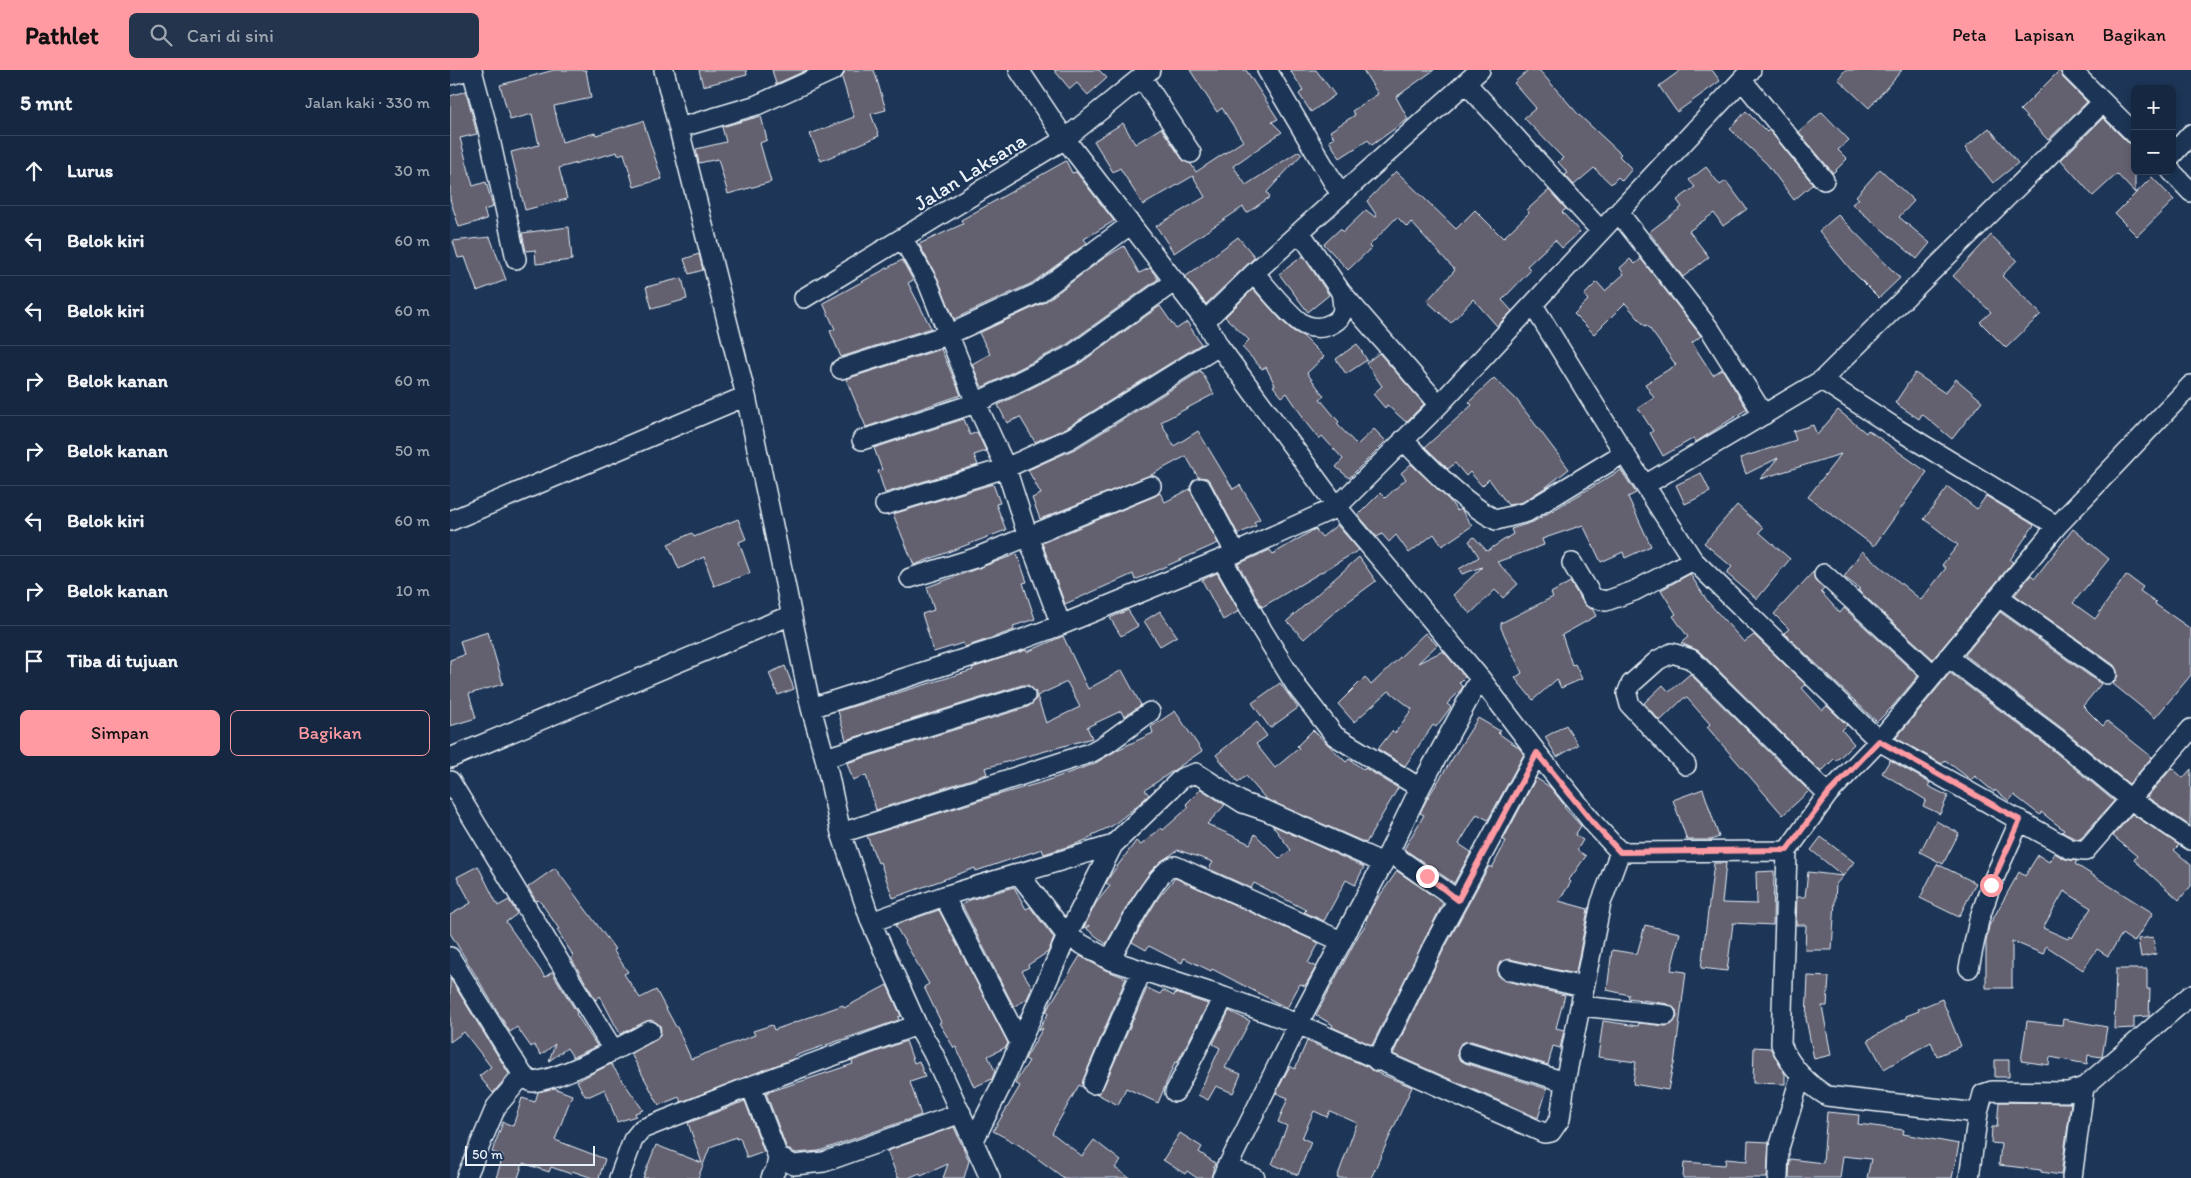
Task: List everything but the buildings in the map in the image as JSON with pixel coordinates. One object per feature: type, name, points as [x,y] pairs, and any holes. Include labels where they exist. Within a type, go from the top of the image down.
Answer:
[{"type":"street","points":[[450,75],[468,70]]},
{"type":"street","points":[[472,70],[516,259]]},
{"type":"street","points":[[664,70],[746,396],[811,708],[825,758],[841,833],[871,922],[917,1025],[933,1053],[990,1178]]},
{"type":"street","points":[[679,128],[757,105],[834,70]]},
{"type":"street","points":[[1019,70],[1065,139],[1175,281],[1204,321],[1219,346],[1337,507],[1480,678],[1595,825],[1620,852],[1787,850]]},
{"type":"street","points":[[1267,70],[1341,195]]},
{"type":"street","points":[[1204,321],[1254,272],[1480,70]]},
{"type":"street","points":[[2072,70],[2131,130]]},
{"type":"street","points":[[1146,74],[1191,153]]},
{"type":"street","name":"Jalan Laksana","points":[[804,298],[1065,139],[1146,74]]},
{"type":"street","points":[[811,708],[1004,646],[1061,625],[1228,556],[1337,507],[1438,405],[1746,75],[1824,180]]},
{"type":"street","points":[[1466,83],[1600,230]]},
{"type":"street","points":[[1645,485],[1822,380],[2103,102]]},
{"type":"street","points":[[2176,151],[2191,134]]},
{"type":"street","points":[[2175,175],[2191,192]]},
{"type":"street","points":[[1619,213],[1711,331],[1764,415]]},
{"type":"street","points":[[841,369],[950,334],[1038,293],[1132,224]]},
{"type":"street","points":[[1300,232],[1341,292],[1438,405]]},
{"type":"street","points":[[903,239],[928,283],[976,403],[1006,468],[1028,537],[1061,625]]},
{"type":"street","points":[[1254,272],[1300,323],[1315,328],[1327,326],[1338,320],[1344,311],[1341,292]]},
{"type":"street","points":[[862,440],[976,403],[1072,355],[1175,281]]},
{"type":"street","points":[[1533,304],[1624,453],[1693,560],[1879,741],[2070,849],[2085,851],[2191,730]]},
{"type":"street","points":[[885,504],[1006,468],[1071,438],[1219,346]]},
{"type":"street","points":[[1822,380],[1897,429],[2057,526]]},
{"type":"street","points":[[1978,1113],[1827,1096],[1813,1087],[1788,1061],[1781,1044],[1787,850],[1828,794],[1879,741],[2057,526],[2191,385]]},
{"type":"street","points":[[450,521],[746,396]]},
{"type":"street","points":[[1403,440],[1443,479],[1485,514],[1496,520],[1527,512],[1624,453]]},
{"type":"street","points":[[910,578],[976,558],[1151,486]]},
{"type":"street","points":[[1201,488],[1228,556],[1262,630],[1297,687],[1335,736],[1420,788]]},
{"type":"street","points":[[1572,563],[1593,598],[1606,601],[1634,591],[1693,560]]},
{"type":"street","points":[[1824,574],[1924,666],[1932,676]]},
{"type":"street","points":[[1999,597],[2107,674]]},
{"type":"street","points":[[450,758],[791,615]]},
{"type":"street","points":[[1686,765],[1630,705],[1627,694],[1631,684],[1658,660],[1672,654],[1691,659],[1828,794]]},
{"type":"street","points":[[1948,657],[2056,738],[2131,800],[2191,840]]},
{"type":"street","points":[[1254,1178],[1224,1172],[1420,788],[1480,678]]},
{"type":"street","points":[[825,758],[1025,696]]},
{"type":"street","points":[[841,833],[1090,753],[1150,712]]},
{"type":"street","points":[[1376,1061],[1458,900],[1537,753]]},
{"type":"street","points":[[973,1142],[1020,1043],[1067,936],[1113,844],[1182,778],[1196,773],[1243,803],[1386,857],[1458,900]]},
{"type":"street","points":[[450,780],[613,1050]]},
{"type":"street","points":[[1969,968],[1979,920],[1991,885],[2020,820]]},
{"type":"street","points":[[871,922],[944,896],[1113,844]]},
{"type":"street","points":[[1018,873],[1067,936],[1110,960],[1224,997],[1298,1024],[1376,1061],[1544,1133],[1551,1132],[1560,1119],[1583,987],[1601,903],[1620,852]]},
{"type":"street","points":[[1110,960],[1153,886],[1170,866],[1175,866],[1341,941]]},
{"type":"street","points":[[944,896],[1020,1043]]},
{"type":"street","points":[[450,957],[523,1075],[532,1082],[545,1080],[613,1050],[650,1031]]},
{"type":"street","points":[[1093,1084],[1142,970]]},
{"type":"street","points":[[1508,970],[1583,987]]},
{"type":"street","points":[[1968,1178],[1978,1113],[1983,1094],[1992,1091],[2068,1092],[2084,1087],[2191,995]]},
{"type":"street","points":[[1175,1092],[1224,997]]},
{"type":"street","points":[[1581,1006],[1666,1015]]},
{"type":"street","points":[[619,1178],[633,1140],[642,1129],[751,1086],[917,1025]]},
{"type":"street","points":[[1468,1052],[1565,1082]]},
{"type":"street","points":[[466,1178],[496,1107],[523,1075]]},
{"type":"street","points":[[1778,1178],[1779,1148],[1801,1075]]},
{"type":"street","points":[[751,1086],[778,1157],[776,1170],[771,1178]]},
{"type":"street","points":[[2072,1178],[2084,1087]]},
{"type":"street","points":[[778,1157],[794,1165],[824,1162],[961,1113]]},
{"type":"route","points":[[1427,876],[1458,900],[1537,753],[1595,825],[1620,852],[1787,850],[1828,794],[1879,741],[2020,820],[1991,885]]}]
